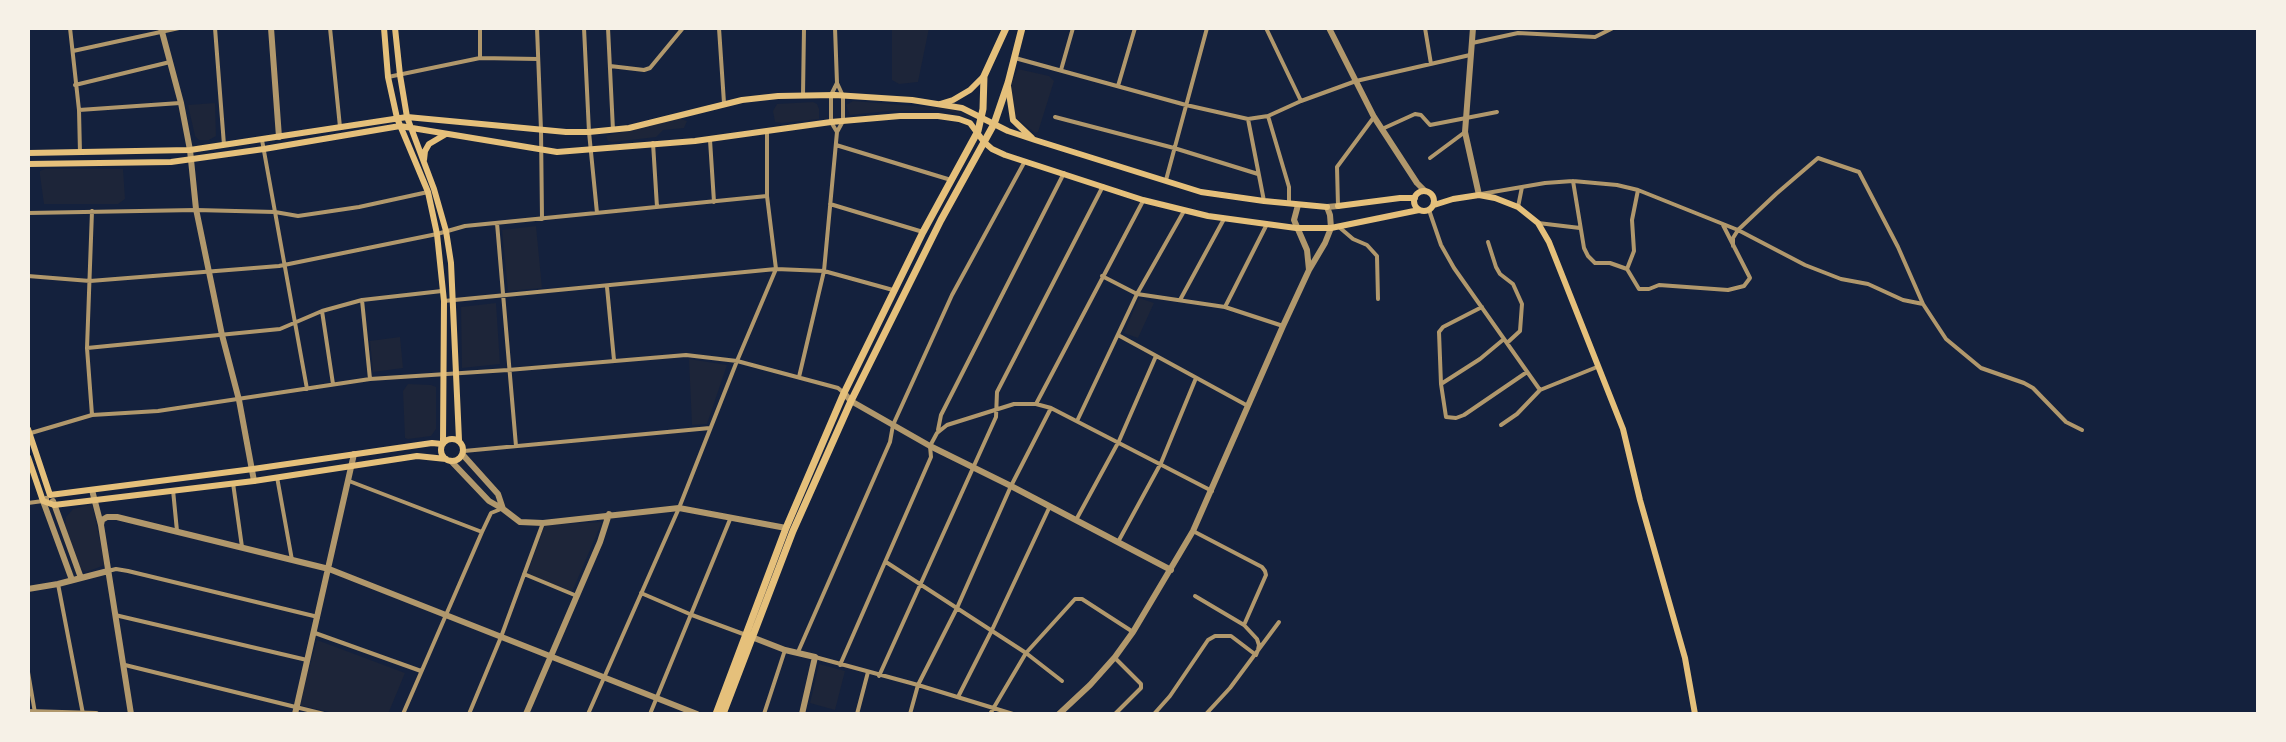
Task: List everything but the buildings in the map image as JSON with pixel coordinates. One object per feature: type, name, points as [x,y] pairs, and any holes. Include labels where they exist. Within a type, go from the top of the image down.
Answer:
[{"type":"main road","points":[[384,28],[388,77],[398,122],[428,192],[437,234],[444,301],[441,452],[448,460]]},
{"type":"main road","points":[[28,457],[43,501],[54,505],[254,481],[417,456],[457,460],[463,453],[459,440],[454,300],[446,231],[434,189],[409,127],[395,28]]},
{"type":"main road","points":[[939,104],[970,90],[984,76],[1006,28]]},
{"type":"main road","points":[[716,714],[851,401],[941,220],[994,124],[1022,28]]},
{"type":"main road","points":[[723,714],[786,528],[844,393],[923,232],[978,131],[984,76]]},
{"type":"main road","points":[[1008,83],[1013,120],[1035,140]]},
{"type":"main road","points":[[28,164],[190,159],[264,149],[398,122],[407,117],[541,130],[613,130],[724,103],[766,97],[831,95],[962,108],[1035,140],[1201,192],[1327,207]]},
{"type":"main road","points":[[28,153],[190,150],[340,127],[398,122],[409,127],[557,152],[710,139],[831,122],[938,116],[970,123],[984,142],[1005,155],[1143,200],[1224,219],[1296,228],[1335,228],[1479,195],[1518,207],[1538,223],[1549,242],[1623,429],[1685,658],[1695,714]]},
{"type":"main road","points":[[424,164],[429,144],[447,134]]},
{"type":"main road","points":[[1338,206],[1415,196],[1425,191],[1433,196],[1453,199]]},
{"type":"main road","points":[[1415,196],[1414,205],[1419,210]]},
{"type":"main road","points":[[1431,208],[1433,196]]},
{"type":"main road","points":[[29,432],[50,495],[443,443],[451,438],[459,440]]},
{"type":"street","points":[[70,28],[79,110],[80,153]]},
{"type":"street","points":[[73,51],[179,28]]},
{"type":"street","points":[[215,28],[224,145]]},
{"type":"street","points":[[271,28],[279,137]]},
{"type":"street","points":[[330,28],[340,127]]},
{"type":"street","points":[[480,28],[480,58]]},
{"type":"street","points":[[537,28],[542,219]]},
{"type":"street","points":[[584,28],[597,214]]},
{"type":"street","points":[[608,28],[613,130]]},
{"type":"street","points":[[610,66],[650,68],[683,28]]},
{"type":"street","points":[[719,28],[724,103]]},
{"type":"street","points":[[803,95],[804,28]]},
{"type":"street","points":[[799,377],[824,271],[837,132],[843,121],[843,96],[837,83],[835,28]]},
{"type":"street","points":[[1061,70],[1073,28]]},
{"type":"street","points":[[1118,86],[1135,28]]},
{"type":"street","points":[[1166,181],[1207,28]]},
{"type":"street","points":[[1266,28],[1301,101]]},
{"type":"street","points":[[1329,28],[1374,117],[1425,191]]},
{"type":"street","points":[[1425,28],[1431,64]]},
{"type":"street","points":[[1473,28],[1465,132],[1479,195],[1573,181],[1638,190],[1738,230],[1805,265],[1841,279],[1868,284],[1903,300],[1923,304]]},
{"type":"street","points":[[1472,43],[1518,33],[1595,37],[1613,28]]},
{"type":"street","points":[[162,30],[181,103],[196,210],[254,481]]},
{"type":"street","points":[[1015,58],[1248,119],[1268,116],[1356,81],[1470,55]]},
{"type":"street","points":[[388,77],[480,58],[538,59]]},
{"type":"street","points":[[75,85],[170,62]]},
{"type":"street","points":[[837,83],[831,95],[831,122],[837,132]]},
{"type":"street","points":[[79,110],[181,103]]},
{"type":"street","points":[[1382,129],[1415,114],[1421,115],[1430,125],[1497,112]]},
{"type":"street","points":[[1268,116],[1294,205],[1296,228],[1307,250],[1309,270]]},
{"type":"street","points":[[1055,117],[1258,174]]},
{"type":"street","points":[[1374,117],[1337,167],[1338,206],[1327,207],[1335,228],[1367,245],[1377,256],[1378,299]]},
{"type":"street","points":[[1248,119],[1264,201]]},
{"type":"street","points":[[588,714],[679,508],[776,269],[767,196],[767,131]]},
{"type":"street","points":[[1430,158],[1465,132]]},
{"type":"street","points":[[710,139],[714,202]]},
{"type":"street","points":[[262,140],[307,389]]},
{"type":"street","points":[[653,143],[657,207]]},
{"type":"street","points":[[836,145],[951,180]]},
{"type":"street","points":[[1733,246],[1738,230],[1818,158],[1854,170],[1862,176],[1923,304],[1946,339],[1981,368],[2033,388],[2066,422],[2082,430]]},
{"type":"street","points":[[798,652],[890,442],[893,425],[952,295],[1025,161]]},
{"type":"street","points":[[840,665],[931,457],[930,446],[941,415],[1064,173]]},
{"type":"street","points":[[1573,181],[1588,256],[1595,263],[1610,263],[1627,269],[1639,289],[1659,285],[1728,290],[1744,286],[1750,278],[1723,224]]},
{"type":"street","points":[[1415,196],[1417,183]]},
{"type":"street","points":[[879,676],[996,417],[997,392],[1103,186]]},
{"type":"street","points":[[1518,207],[1522,187]]},
{"type":"street","points":[[1627,269],[1634,248],[1631,234],[1638,190]]},
{"type":"street","points":[[28,213],[196,210],[275,212],[298,216],[428,192]]},
{"type":"street","points":[[28,276],[90,281],[286,264],[465,226],[767,196]]},
{"type":"street","points":[[1036,404],[1143,200]]},
{"type":"street","points":[[830,204],[923,232]]},
{"type":"street","points":[[1431,208],[1441,245],[1454,268],[1540,390]]},
{"type":"street","points":[[92,211],[87,348],[92,415]]},
{"type":"street","points":[[1077,419],[1137,294],[1184,211]]},
{"type":"street","points":[[1180,300],[1224,219]]},
{"type":"street","points":[[497,223],[516,446]]},
{"type":"street","points":[[1538,223],[1581,228]]},
{"type":"street","points":[[1225,307],[1267,224]]},
{"type":"street","points":[[1059,714],[1115,657],[1171,570],[1212,491],[1309,270],[1335,228]]},
{"type":"street","points":[[1441,384],[1520,331],[1522,304],[1513,284],[1496,267],[1488,242]]},
{"type":"street","points":[[444,301],[776,269],[824,271],[895,291]]},
{"type":"street","points":[[1102,276],[1137,294],[1225,307],[1283,326]]},
{"type":"street","points":[[607,287],[614,360]]},
{"type":"street","points":[[87,348],[280,329],[322,311],[362,300],[443,291]]},
{"type":"street","points":[[362,300],[370,379]]},
{"type":"street","points":[[1482,307],[1439,332],[1446,417],[1464,415],[1527,372]]},
{"type":"street","points":[[322,311],[333,384]]},
{"type":"street","points":[[1118,335],[1248,406]]},
{"type":"street","points":[[29,432],[92,415],[158,411],[370,379],[686,355],[737,361],[838,388],[851,401],[930,446],[1171,570]]},
{"type":"street","points":[[1076,520],[1119,441],[1156,356]]},
{"type":"street","points":[[1501,425],[1517,414],[1540,390],[1597,367]]},
{"type":"street","points":[[1118,543],[1161,463],[1196,378]]},
{"type":"street","points":[[937,433],[947,425],[996,408],[1036,404],[1077,419],[1212,491]]},
{"type":"street","points":[[910,714],[918,685],[1051,408]]},
{"type":"street","points":[[463,453],[710,428]]},
{"type":"street","points":[[463,453],[498,494],[503,509]]},
{"type":"street","points":[[296,711],[354,454]]},
{"type":"street","points":[[448,460],[489,501],[520,522],[543,523],[679,508],[786,528]]},
{"type":"street","points":[[277,477],[292,560]]},
{"type":"street","points":[[349,481],[482,532]]},
{"type":"street","points":[[233,483],[242,547]]},
{"type":"street","points":[[92,490],[101,525],[131,714]]},
{"type":"street","points":[[173,490],[177,531]]},
{"type":"street","points":[[28,503],[43,501],[50,495],[81,578]]},
{"type":"street","points":[[43,501],[72,580]]},
{"type":"street","points":[[958,697],[1050,506]]},
{"type":"street","points":[[403,714],[491,513],[503,509]]},
{"type":"street","points":[[526,714],[600,542],[609,514]]},
{"type":"street","points":[[101,525],[107,517],[117,517],[329,569],[697,714]]},
{"type":"street","points":[[650,714],[731,517]]},
{"type":"street","points":[[469,714],[543,523]]},
{"type":"street","points":[[1193,531],[1265,571],[1244,625]]},
{"type":"street","points":[[886,562],[992,630],[1062,681]]},
{"type":"street","points":[[28,589],[116,569],[318,617]]},
{"type":"street","points":[[524,574],[577,596]]},
{"type":"street","points":[[58,584],[83,714]]},
{"type":"street","points":[[641,593],[785,650],[918,685],[991,711],[1013,714]]},
{"type":"street","points":[[1195,596],[1244,625],[1257,639],[1256,655]]},
{"type":"street","points":[[991,711],[1026,653],[1075,599],[1082,599],[1133,632]]},
{"type":"street","points":[[115,615],[308,660]]},
{"type":"street","points":[[1206,714],[1256,655],[1279,622]]},
{"type":"street","points":[[315,633],[421,671]]},
{"type":"street","points":[[1154,714],[1208,640],[1215,636],[1231,636],[1256,655]]},
{"type":"street","points":[[764,714],[785,650]]},
{"type":"street","points":[[802,714],[815,657]]},
{"type":"street","points":[[1115,657],[1141,684],[1141,688],[1115,714]]},
{"type":"street","points":[[123,664],[296,711],[324,714]]},
{"type":"street","points":[[28,672],[33,712],[96,714]]},
{"type":"street","points":[[857,714],[868,672]]},
{"type":"shaded area","points":[[892,28],[929,28],[918,82],[899,84],[892,80]]},
{"type":"shaded area","points":[[1018,69],[1049,76],[1054,81],[1038,132],[1035,133],[1015,117],[1011,94]]},
{"type":"shaded area","points":[[853,101],[951,109],[970,118],[945,110],[850,115],[846,105]]},
{"type":"shaded area","points":[[813,102],[819,109],[819,119],[775,122],[773,111],[777,104]]},
{"type":"shaded area","points":[[215,103],[216,136],[199,140],[195,136],[188,105]]},
{"type":"shaded area","points":[[679,118],[687,121],[684,128],[663,130],[656,137],[613,142],[608,141],[606,136]]},
{"type":"shaded area","points":[[123,169],[125,199],[118,204],[44,204],[40,171]]},
{"type":"shaded area","points":[[536,226],[542,288],[508,291],[502,230]]},
{"type":"shaded area","points":[[1139,298],[1154,303],[1138,338],[1124,333]]},
{"type":"shaded area","points":[[496,303],[500,364],[462,368],[461,307]]},
{"type":"shaded area","points":[[400,337],[403,368],[373,372],[370,341]]},
{"type":"shaded area","points":[[689,359],[727,365],[707,424],[692,425]]},
{"type":"shaded area","points":[[408,384],[436,387],[436,429],[431,436],[405,438],[403,391]]},
{"type":"shaded area","points":[[92,504],[105,565],[86,572],[79,568],[65,525],[66,517],[73,509]]},
{"type":"shaded area","points":[[602,522],[572,592],[527,574],[545,525]]},
{"type":"shaded area","points":[[317,640],[405,673],[388,714],[338,714],[299,705]]},
{"type":"shaded area","points":[[819,664],[845,671],[835,710],[810,703]]}]
